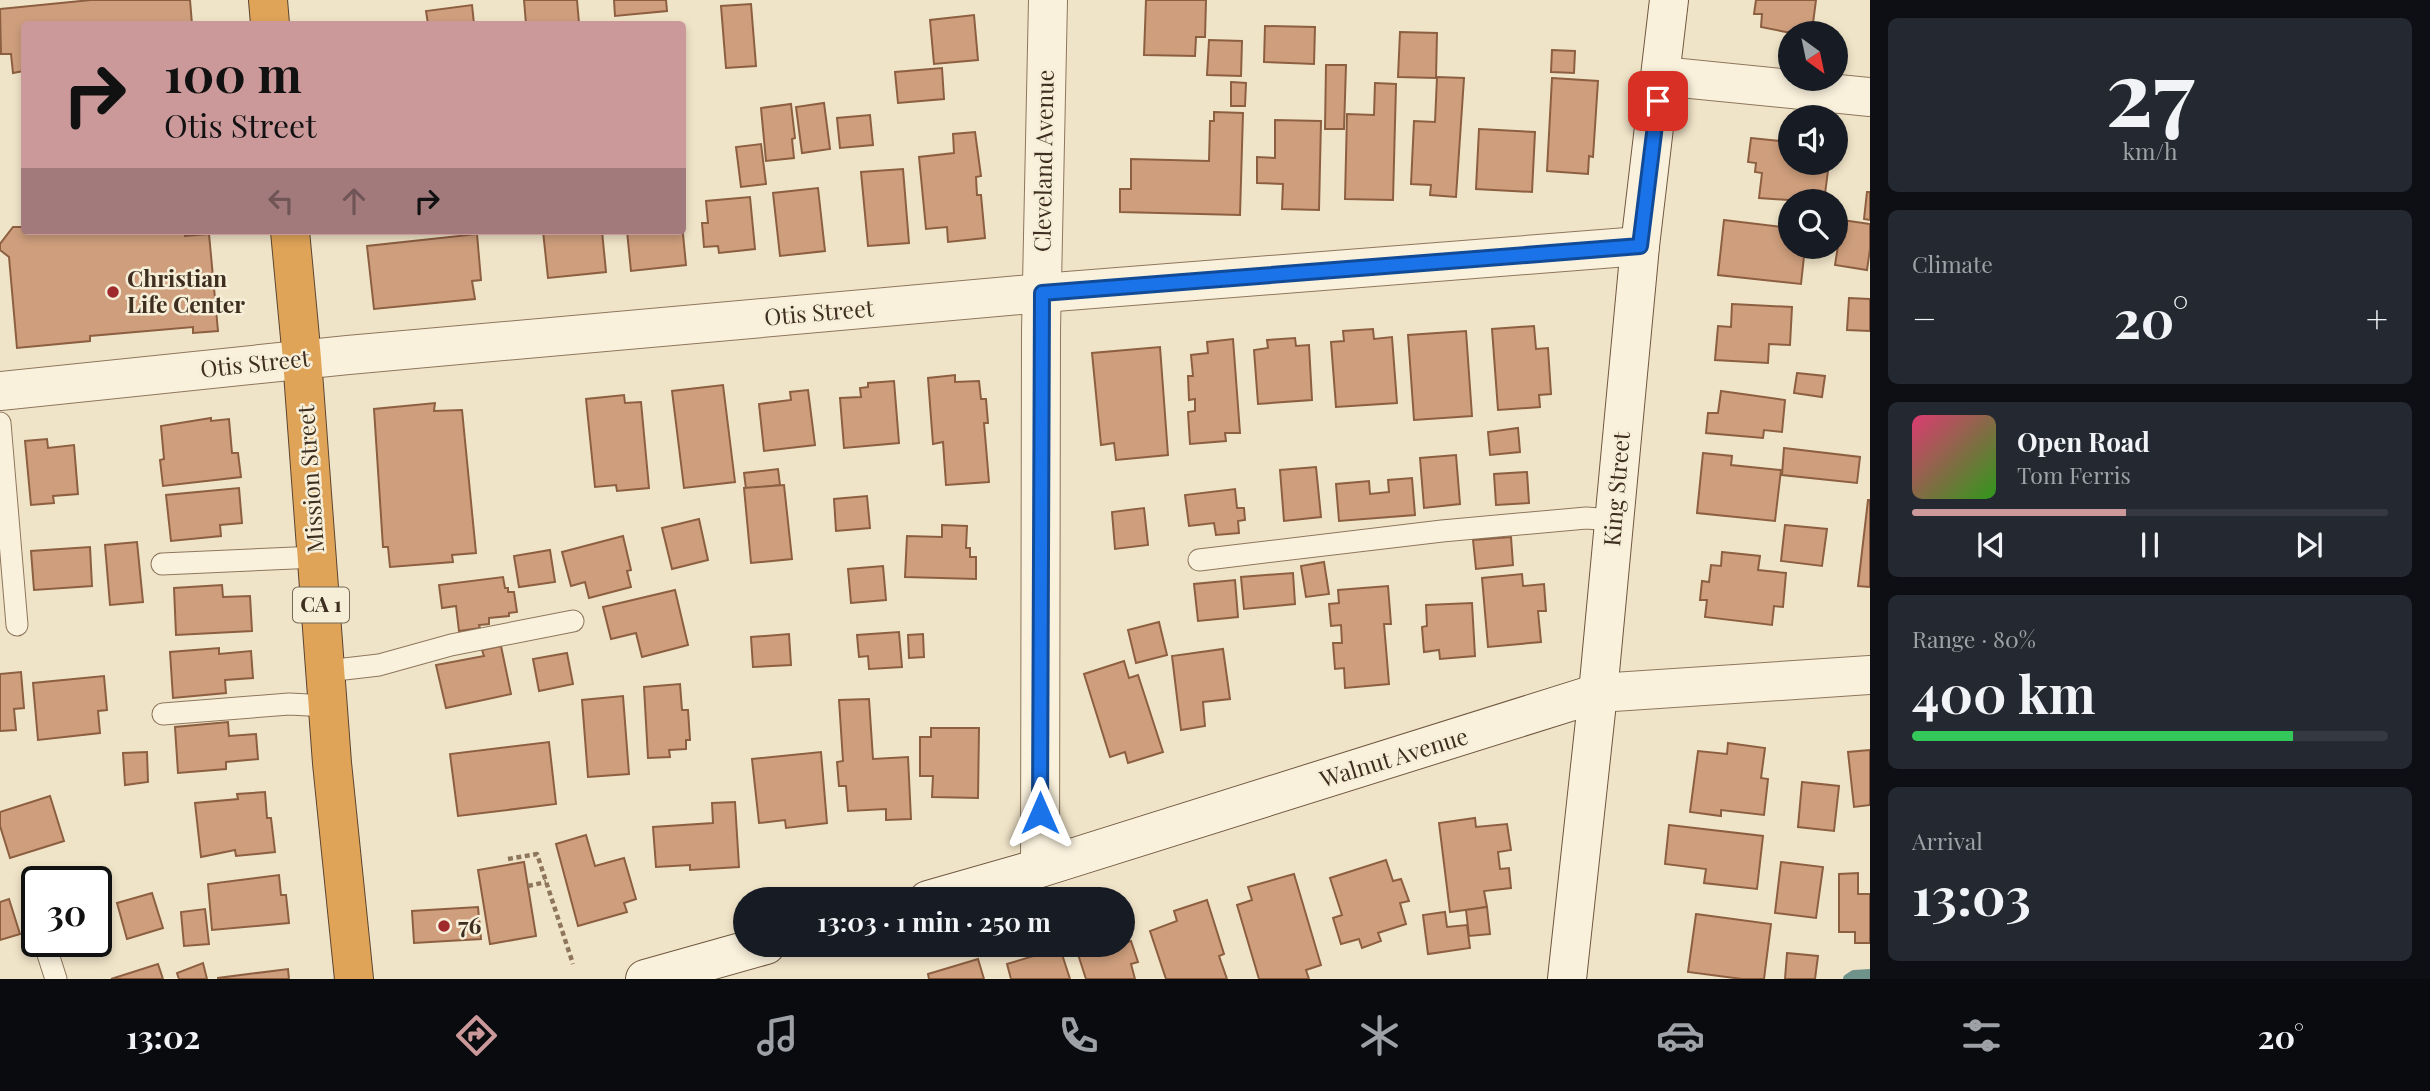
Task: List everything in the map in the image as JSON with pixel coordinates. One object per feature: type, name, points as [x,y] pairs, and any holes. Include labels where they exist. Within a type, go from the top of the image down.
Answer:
[{"type":"highway","points":[[268,0],[270,21]]},
{"type":"highway","name":"Mission Street","points":[[290,235],[354,979]]},
{"type":"street","name":"Cleveland Avenue","points":[[1040,868],[1042,293],[1048,0]]},
{"type":"street","name":"King Street","points":[[1567,979],[1598,693],[1640,246],[1669,0]]},
{"type":"street","points":[[1661,76],[1870,97]]},
{"type":"street","name":"Otis Street","points":[[0,391],[302,359],[1042,293],[1640,246]]},
{"type":"street","name":"Walnut Avenue","points":[[974,887],[1598,693],[1870,675]]},
{"type":"street","points":[[645,979],[733,954]]},
{"type":"lane","points":[[0,424],[17,625]]},
{"type":"lane","points":[[1199,560],[1442,531],[1586,519],[1614,520]]},
{"type":"lane","points":[[162,564],[317,557]]},
{"type":"lane","points":[[163,714],[289,704],[328,689],[379,664],[451,645],[573,621]]},
{"type":"lane","points":[[49,957],[56,979]]},
{"type":"path","points":[[508,859],[537,855],[573,964]]},
{"type":"path","points":[[528,886],[546,882]]},
{"type":"building","points":[[91,0],[190,0],[192,21],[21,21],[21,72],[13,73],[11,54],[1,54],[0,9]]},
{"type":"building","points":[[524,0],[577,0],[579,21],[526,21]]},
{"type":"building","points":[[614,0],[666,0],[667,11],[615,16]]},
{"type":"building","points":[[1146,0],[1206,0],[1205,37],[1196,37],[1195,56],[1144,55]]},
{"type":"building","points":[[1756,0],[1816,0],[1813,21],[1778,21],[1778,30],[1761,27],[1762,14],[1754,14]]},
{"type":"building","points":[[751,4],[756,66],[726,68],[721,6]]},
{"type":"building","points":[[472,5],[474,21],[428,21],[426,11]]},
{"type":"building","points":[[974,15],[978,60],[934,64],[930,20]]},
{"type":"building","points":[[1265,26],[1315,27],[1314,64],[1264,62]]},
{"type":"building","points":[[1400,32],[1437,33],[1436,78],[1398,77]]},
{"type":"building","points":[[1209,40],[1242,41],[1241,76],[1207,75]]},
{"type":"building","points":[[1552,50],[1575,51],[1574,73],[1551,72]]},
{"type":"building","points":[[1326,65],[1346,65],[1344,129],[1325,129]]},
{"type":"building","points":[[942,68],[944,99],[898,103],[895,72]]},
{"type":"building","points":[[1437,77],[1464,78],[1456,197],[1430,195],[1431,185],[1411,184],[1414,121],[1435,122]]},
{"type":"building","points":[[1552,78],[1598,81],[1593,157],[1589,156],[1588,174],[1547,171]]},
{"type":"building","points":[[1231,82],[1246,83],[1245,106],[1231,106]]},
{"type":"building","points":[[1375,83],[1396,84],[1393,200],[1345,199],[1347,114],[1374,115]]},
{"type":"building","points":[[824,103],[830,149],[802,153],[796,107]]},
{"type":"building","points":[[791,104],[795,138],[792,139],[794,158],[766,161],[761,108]]},
{"type":"building","points":[[1214,112],[1243,113],[1240,215],[1120,212],[1120,189],[1131,189],[1131,159],[1209,161],[1210,121],[1214,121]]},
{"type":"building","points":[[870,115],[873,145],[840,148],[837,118]]},
{"type":"building","points":[[1275,120],[1321,121],[1319,210],[1282,209],[1283,184],[1257,183],[1257,157],[1275,158]]},
{"type":"building","points":[[1479,129],[1535,132],[1532,192],[1476,189]]},
{"type":"building","points":[[975,132],[981,176],[976,177],[977,195],[981,195],[985,238],[948,242],[947,227],[926,229],[919,157],[954,153],[953,134]]},
{"type":"building","points":[[1751,138],[1778,141],[1778,175],[1827,175],[1826,189],[1778,189],[1778,199],[1759,198],[1762,173],[1755,172],[1756,163],[1748,162]]},
{"type":"building","points":[[761,144],[766,184],[741,187],[736,147]]},
{"type":"building","points":[[903,169],[909,243],[868,246],[861,172]]},
{"type":"building","points":[[818,188],[825,251],[780,256],[773,193]]},
{"type":"building","points":[[1867,192],[1870,192],[1870,220],[1864,219]]},
{"type":"building","points":[[750,197],[755,249],[719,253],[718,246],[704,247],[702,223],[708,223],[706,201]]},
{"type":"building","points":[[1724,220],[1778,227],[1778,259],[1804,259],[1801,284],[1718,275]]},
{"type":"building","points":[[1848,221],[1870,224],[1867,270],[1835,265],[1836,259],[1848,259]]},
{"type":"building","name":"Christian Life Center","points":[[13,227],[21,227],[21,235],[209,235],[218,331],[193,333],[193,327],[90,336],[90,341],[17,348],[9,257],[0,250],[0,244]]},
{"type":"building","points":[[477,235],[481,280],[472,281],[475,299],[374,309],[367,246]]},
{"type":"building","points":[[543,235],[602,235],[606,272],[548,278]]},
{"type":"building","points":[[627,235],[683,235],[686,265],[631,271]]},
{"type":"building","points":[[1849,298],[1870,299],[1870,331],[1847,330]]},
{"type":"building","points":[[1732,304],[1792,307],[1790,345],[1769,344],[1768,363],[1715,360],[1718,326],[1731,327]]},
{"type":"building","points":[[1534,326],[1536,349],[1548,348],[1551,394],[1539,395],[1540,407],[1498,410],[1492,329]]},
{"type":"building","points":[[1373,329],[1374,339],[1392,337],[1397,403],[1336,407],[1331,342],[1344,341],[1343,331]]},
{"type":"building","points":[[1466,331],[1472,416],[1414,420],[1408,335]]},
{"type":"building","points":[[1295,338],[1296,346],[1309,345],[1312,400],[1258,404],[1254,350],[1268,348],[1267,340]]},
{"type":"building","points":[[1233,339],[1240,433],[1225,433],[1226,441],[1190,444],[1188,412],[1195,411],[1195,399],[1189,400],[1188,376],[1193,376],[1191,355],[1208,353],[1207,342]]},
{"type":"building","points":[[1160,347],[1168,455],[1116,460],[1114,443],[1101,445],[1092,353]]},
{"type":"building","points":[[1797,373],[1825,376],[1822,397],[1794,393]]},
{"type":"building","points":[[955,375],[955,382],[979,381],[981,399],[986,399],[988,423],[984,423],[989,482],[946,485],[943,442],[933,444],[928,378]]},
{"type":"building","points":[[894,381],[899,443],[844,448],[840,398],[861,397],[860,388],[868,387],[868,383]]},
{"type":"building","points":[[723,385],[735,482],[684,488],[672,391]]},
{"type":"building","points":[[808,390],[815,445],[764,451],[759,404],[791,400],[790,392]]},
{"type":"building","points":[[1721,391],[1785,400],[1782,432],[1764,430],[1763,438],[1706,433],[1708,413],[1718,413]]},
{"type":"building","points":[[624,395],[625,403],[641,402],[649,488],[617,491],[616,485],[595,487],[586,399]]},
{"type":"building","points":[[435,403],[434,411],[462,410],[476,553],[452,555],[453,562],[390,567],[388,547],[383,547],[374,409]]},
{"type":"building","points":[[211,418],[211,421],[229,419],[232,453],[238,453],[241,477],[163,486],[160,460],[164,459],[161,426]]},
{"type":"building","points":[[1518,428],[1520,452],[1490,455],[1488,432]]},
{"type":"building","points":[[47,439],[48,448],[74,445],[78,494],[53,496],[54,503],[31,505],[25,441]]},
{"type":"building","points":[[1784,448],[1860,457],[1857,483],[1782,475]]},
{"type":"building","points":[[1703,453],[1732,456],[1731,465],[1781,470],[1775,521],[1697,513]]},
{"type":"building","points":[[1456,455],[1460,504],[1424,508],[1420,458]]},
{"type":"building","points":[[1316,467],[1321,517],[1284,521],[1280,470]]},
{"type":"building","points":[[778,469],[780,485],[746,489],[744,473]]},
{"type":"building","points":[[1527,472],[1529,503],[1496,505],[1494,474]]},
{"type":"building","points":[[1412,478],[1415,515],[1339,521],[1336,484],[1369,481],[1370,494],[1389,492],[1388,480]]},
{"type":"building","points":[[784,485],[792,559],[751,563],[744,488]]},
{"type":"building","points":[[239,488],[242,523],[220,525],[221,536],[171,541],[166,495]]},
{"type":"building","points":[[1235,489],[1237,508],[1244,508],[1245,520],[1238,521],[1239,533],[1216,535],[1214,523],[1189,526],[1185,495]]},
{"type":"building","points":[[867,496],[870,528],[836,531],[834,499]]},
{"type":"building","points":[[1870,500],[1870,587],[1858,586]]},
{"type":"building","points":[[1144,508],[1148,545],[1115,549],[1112,512]]},
{"type":"building","points":[[699,519],[708,560],[672,569],[662,528]]},
{"type":"building","points":[[942,525],[967,526],[966,548],[970,548],[970,557],[976,557],[976,579],[905,577],[907,536],[942,537]]},
{"type":"building","points":[[1785,525],[1827,529],[1822,566],[1781,561]]},
{"type":"building","points":[[623,536],[631,570],[627,571],[631,587],[589,598],[585,582],[571,586],[562,552]]},
{"type":"building","points":[[1511,537],[1513,565],[1476,569],[1473,540]]},
{"type":"building","points":[[137,542],[143,602],[110,605],[105,545]]},
{"type":"building","points":[[90,547],[92,586],[34,590],[31,551]]},
{"type":"building","points":[[550,550],[555,582],[519,587],[514,556]]},
{"type":"building","points":[[1722,552],[1760,556],[1758,570],[1786,573],[1783,607],[1774,606],[1772,625],[1705,617],[1707,600],[1700,600],[1702,581],[1709,582],[1711,565],[1721,566]]},
{"type":"building","points":[[1324,562],[1329,594],[1306,597],[1301,566]]},
{"type":"building","points":[[883,566],[886,600],[851,603],[848,569]]},
{"type":"building","points":[[1293,573],[1295,604],[1244,609],[1241,577]]},
{"type":"building","points":[[1522,574],[1523,586],[1544,584],[1546,611],[1538,611],[1541,642],[1488,647],[1482,578]]},
{"type":"building","points":[[503,577],[505,588],[508,588],[508,592],[514,592],[517,612],[509,613],[509,616],[489,618],[489,624],[479,625],[480,628],[459,631],[456,606],[442,608],[439,585]]},
{"type":"building","points":[[1235,580],[1238,617],[1198,621],[1194,584]]},
{"type":"building","points":[[222,585],[223,597],[250,596],[252,631],[176,635],[174,588]]},
{"type":"building","points":[[1388,586],[1391,624],[1384,624],[1389,684],[1345,688],[1344,668],[1335,669],[1333,643],[1342,643],[1341,625],[1331,626],[1329,604],[1339,603],[1338,590]]},
{"type":"building","points":[[675,590],[688,645],[642,657],[636,633],[611,639],[603,607]]},
{"type":"building","points":[[1472,603],[1475,656],[1440,659],[1439,650],[1424,652],[1422,627],[1427,626],[1426,605]]},
{"type":"building","points":[[1159,622],[1167,655],[1136,663],[1128,630]]},
{"type":"building","points":[[899,632],[902,667],[869,669],[868,656],[859,657],[857,635]]},
{"type":"building","points":[[789,634],[791,665],[753,667],[751,637]]},
{"type":"building","points":[[923,634],[924,657],[909,658],[908,635]]},
{"type":"building","points":[[501,646],[511,694],[446,708],[436,665],[484,656],[482,650]]},
{"type":"building","points":[[219,648],[219,654],[251,651],[253,678],[225,680],[226,693],[173,698],[170,652]]},
{"type":"building","points":[[1223,649],[1230,699],[1203,702],[1205,726],[1181,730],[1172,656]]},
{"type":"building","points":[[567,653],[573,684],[539,691],[533,659]]},
{"type":"building","points":[[1124,661],[1129,678],[1138,675],[1163,752],[1128,763],[1125,752],[1110,757],[1084,674]]},
{"type":"building","points":[[21,672],[24,708],[14,709],[16,730],[0,731],[0,674]]},
{"type":"building","points":[[104,676],[107,710],[98,711],[100,733],[38,740],[33,683]]},
{"type":"building","points":[[680,684],[682,710],[688,710],[690,740],[686,740],[686,749],[669,750],[670,757],[648,758],[644,687]]},
{"type":"building","points":[[623,696],[629,774],[588,777],[582,700]]},
{"type":"building","points":[[869,699],[873,759],[908,757],[911,819],[886,820],[886,809],[848,811],[846,786],[839,786],[837,762],[843,761],[839,700]]},
{"type":"building","points":[[228,722],[229,736],[256,734],[258,759],[226,762],[226,769],[178,773],[175,727]]},
{"type":"building","points":[[931,728],[979,728],[978,798],[932,797],[933,776],[920,776],[920,737],[931,737]]},
{"type":"building","points":[[549,742],[556,804],[458,816],[450,754]]},
{"type":"building","points":[[1728,743],[1765,748],[1761,778],[1768,779],[1764,815],[1721,810],[1721,816],[1690,812],[1698,751],[1727,754]]},
{"type":"building","points":[[1870,750],[1870,805],[1854,807],[1848,752]]},
{"type":"building","points":[[147,752],[148,782],[125,785],[123,753]]},
{"type":"building","points":[[821,752],[827,823],[786,828],[785,820],[759,823],[752,759]]},
{"type":"building","points":[[1802,782],[1839,786],[1834,831],[1798,827]]},
{"type":"building","points":[[265,792],[267,818],[271,818],[275,852],[236,856],[235,850],[201,857],[195,803],[238,799],[237,794]]},
{"type":"building","points":[[50,796],[64,841],[10,858],[0,826],[0,812]]},
{"type":"building","points":[[735,802],[739,867],[690,870],[690,865],[656,867],[653,827],[713,823],[712,803]]},
{"type":"building","points":[[1475,818],[1476,827],[1507,824],[1511,850],[1498,852],[1500,869],[1509,868],[1511,888],[1484,891],[1487,907],[1450,912],[1439,823]]},
{"type":"building","points":[[1669,825],[1763,836],[1757,889],[1704,883],[1706,869],[1665,864]]},
{"type":"building","points":[[586,835],[595,866],[624,858],[636,899],[624,903],[627,912],[578,926],[556,844]]},
{"type":"building","points":[[1386,860],[1393,881],[1401,879],[1409,901],[1400,903],[1406,924],[1378,933],[1381,941],[1362,948],[1359,939],[1341,944],[1333,918],[1342,915],[1330,878]]},
{"type":"building","points":[[524,862],[536,936],[490,944],[478,870]]},
{"type":"building","points":[[1781,862],[1823,867],[1816,918],[1775,913]]},
{"type":"building","points":[[1858,873],[1858,894],[1870,894],[1870,943],[1855,943],[1855,932],[1839,932],[1839,874]]},
{"type":"building","points":[[1294,874],[1321,965],[1306,970],[1309,979],[1259,979],[1237,905],[1252,900],[1248,887]]},
{"type":"building","points":[[279,875],[281,895],[286,895],[289,923],[212,930],[208,884]]},
{"type":"building","points":[[152,893],[163,928],[127,939],[117,903]]},
{"type":"building","points":[[9,899],[20,934],[0,940],[0,902]]},
{"type":"building","points":[[1207,900],[1224,954],[1219,956],[1227,979],[1166,979],[1150,931],[1177,921],[1174,911]]},
{"type":"building","points":[[478,907],[481,939],[414,943],[412,911]]},
{"type":"building","points":[[1487,907],[1490,934],[1469,936],[1466,910]]},
{"type":"building","points":[[205,909],[209,944],[184,946],[181,912]]},
{"type":"building","points":[[1445,912],[1447,927],[1467,925],[1470,948],[1428,954],[1423,915]]},
{"type":"building","points":[[1696,914],[1771,924],[1764,979],[1688,972]]},
{"type":"building","points":[[1135,953],[1138,962],[1131,964],[1135,979],[1086,979],[1079,957],[1135,957]]},
{"type":"building","points":[[1787,953],[1818,956],[1815,979],[1785,979]]},
{"type":"building","points":[[1030,957],[1063,957],[1070,979],[1011,979],[1007,964]]},
{"type":"building","points":[[978,959],[984,979],[929,979],[928,974]]},
{"type":"building","points":[[203,963],[207,979],[179,979],[177,973]]},
{"type":"building","points":[[158,964],[163,979],[111,979]]},
{"type":"building","points":[[288,969],[289,979],[218,979],[218,978]]},
{"type":"waterway","points":[[1848,979],[1854,975],[1870,974]]},
{"type":"place","name":"Christian Life Center","points":[[113,292]]},
{"type":"place","name":"76","points":[[444,926]]},
{"type":"route","points":[[1040,813],[1042,293],[1640,246],[1658,101]]}]
